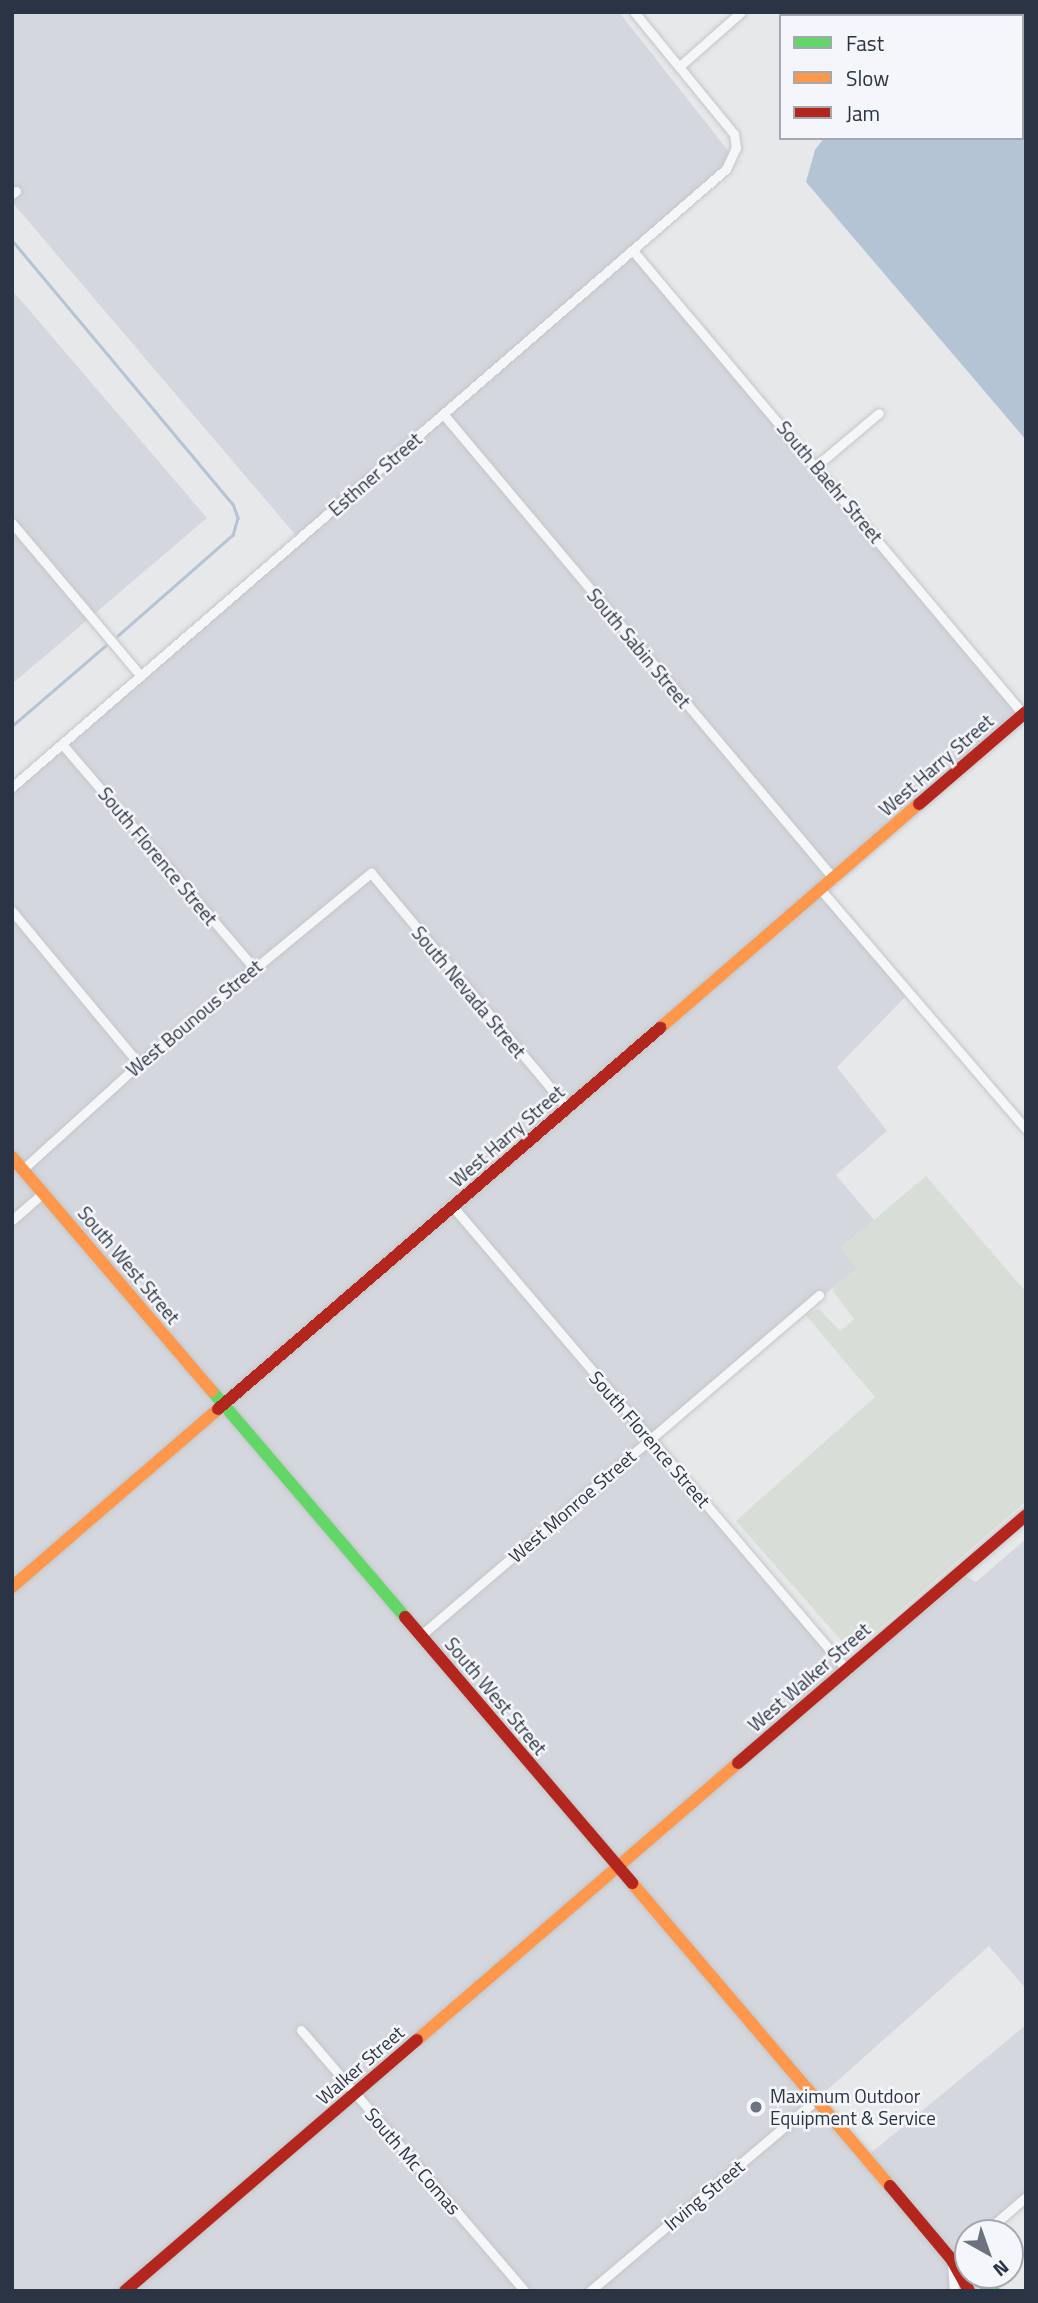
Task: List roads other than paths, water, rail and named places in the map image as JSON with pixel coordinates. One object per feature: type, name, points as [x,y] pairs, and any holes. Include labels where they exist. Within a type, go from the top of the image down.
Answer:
[{"type":"street","points":[[634,12],[680,66],[741,12]]},
{"type":"street","name":"Esthner Street","points":[[12,787],[705,190],[733,157],[734,134],[680,66]]},
{"type":"street","name":"South Baehr Street","points":[[634,252],[1024,713]]},
{"type":"street","points":[[816,466],[879,413]]},
{"type":"street","name":"South Sabin Street","points":[[444,415],[834,879]]},
{"type":"street","points":[[12,523],[141,676]]},
{"type":"street","name":"West Harry Street","points":[[12,1587],[1024,713]]},
{"type":"street","name":"South Florence Street","points":[[62,744],[254,968]]},
{"type":"street","name":"West Bounous Street","points":[[23,1170],[139,1064],[371,873]]},
{"type":"street","name":"South Nevada Street","points":[[371,873],[568,1109]]},
{"type":"street","points":[[821,890],[1026,1129]]},
{"type":"street","points":[[12,911],[139,1064]]},
{"type":"street","name":"South West Street","points":[[12,1157],[222,1406],[817,2099],[952,2260],[969,2291]]},
{"type":"street","points":[[12,1220],[43,1193]]},
{"type":"street","name":"South Florence Street","points":[[454,1208],[847,1670]]},
{"type":"street","name":"West Monroe Street","points":[[420,1636],[819,1295]]},
{"type":"street","name":"West Walker Street","points":[[618,1869],[1026,1515]]},
{"type":"street","name":"Walker Street","points":[[125,2291],[618,1869]]},
{"type":"street","name":"South Mc Comas","points":[[301,2030],[525,2291]]},
{"type":"street","name":"Irving Street","points":[[590,2291],[817,2099]]},
{"type":"street","points":[[1000,2219],[1026,2197]]},
{"type":"street","points":[[952,2260],[954,2291]]},
{"type":"water","points":[[1024,42],[1026,44],[1026,440],[806,182],[815,150],[822,140],[1024,140]]},
{"type":"waterway","points":[[12,240],[233,504],[238,518],[233,535],[118,636]]},
{"type":"waterway","points":[[12,726],[105,646]]},
{"type":"place","name":"Maximum Outdoor Equipment & Service","points":[[756,2107]]}]
